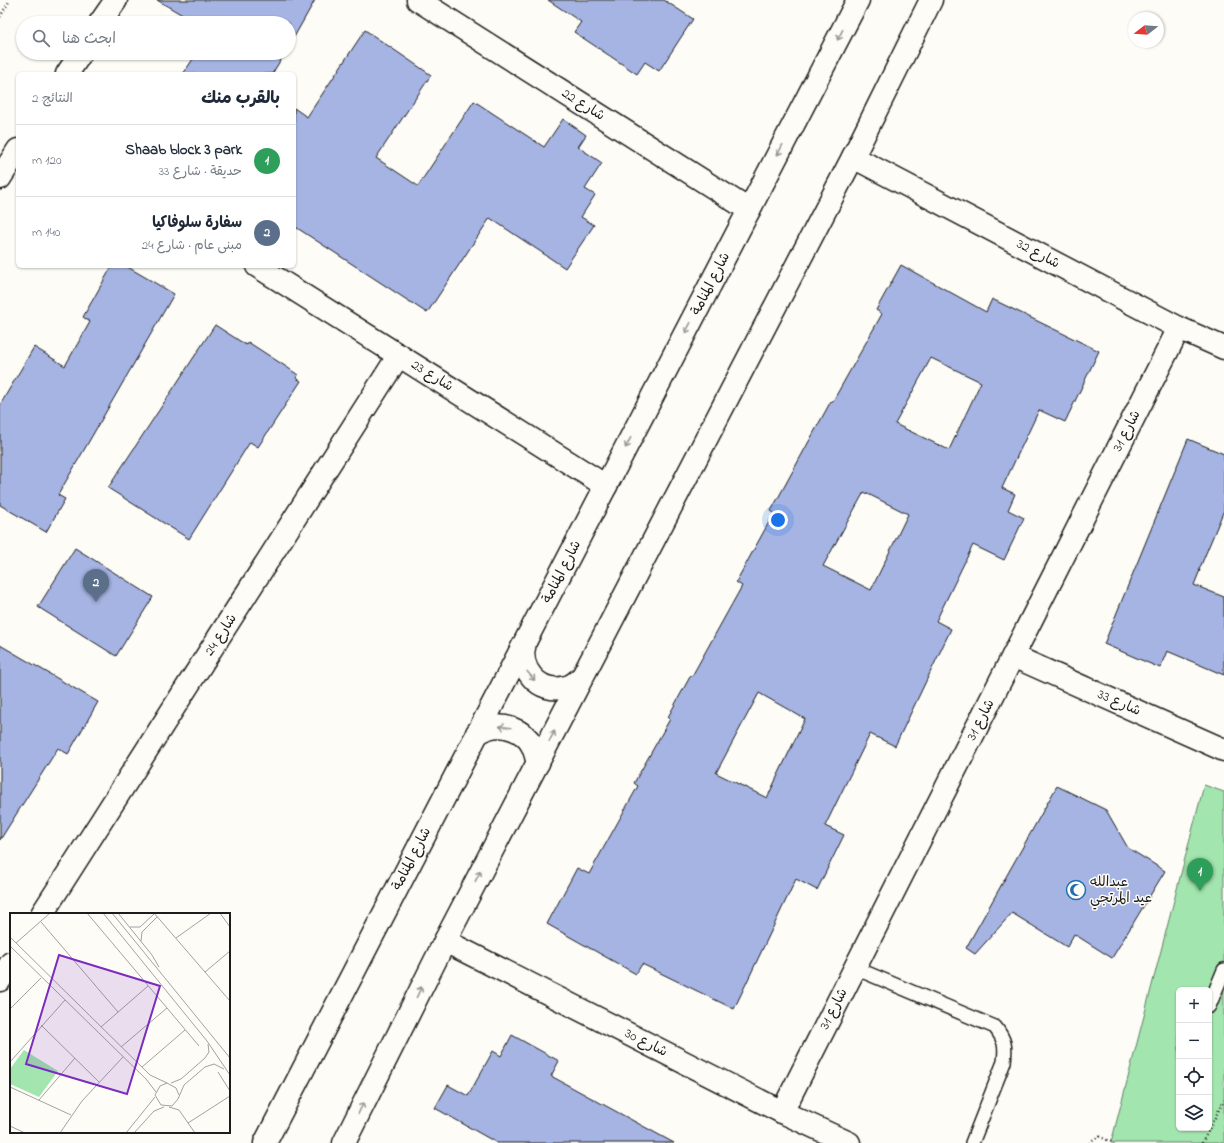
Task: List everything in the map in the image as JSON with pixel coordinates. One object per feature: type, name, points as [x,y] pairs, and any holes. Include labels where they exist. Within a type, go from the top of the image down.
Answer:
[{"type":"street","points":[[105,16],[116,0]]},
{"type":"street","name":"شارع 22","points":[[418,0],[749,210]]},
{"type":"street","name":"شارع المنامة","points":[[265,1143],[858,0]]},
{"type":"street","points":[[344,1143],[445,941],[853,157],[931,0]]},
{"type":"street","points":[[68,72],[76,60]]},
{"type":"street","points":[[0,178],[16,153]]},
{"type":"street","name":"شارع 32","points":[[853,157],[1179,328],[1224,348]]},
{"type":"street","name":"شارع 23","points":[[260,268],[606,486]]},
{"type":"street","name":"شارع 31","points":[[782,1112],[1179,328]]},
{"type":"street","name":"شارع 24","points":[[43,913],[399,355]]},
{"type":"street","points":[[526,640],[523,649],[523,660],[526,669],[532,678],[539,684],[549,688],[558,689],[575,683],[582,677]]},
{"type":"street","name":"شارع 33","points":[[1013,656],[1224,750]]},
{"type":"street","points":[[477,734],[489,728],[502,726],[514,729],[525,736],[532,744],[538,763]]},
{"type":"street","name":"شارع 30","points":[[445,941],[782,1112],[849,1143]]},
{"type":"street","points":[[0,980],[10,965]]},
{"type":"lane","points":[[855,968],[994,1027],[1002,1036],[1005,1048],[1004,1062],[972,1143]]},
{"type":"lane","points":[[1212,999],[1224,970]]},
{"type":"path","points":[[0,17],[10,0]]},
{"type":"path","points":[[1202,1143],[1224,1100]]},
{"type":"path","points":[[1090,1143],[1090,1140],[1098,1136],[1114,1143]]},
{"type":"green space","points":[[1204,785],[1224,792],[1224,1143],[1111,1143]]},
{"type":"building","points":[[157,0],[315,0],[296,34],[296,16],[184,16]]},
{"type":"building","points":[[548,0],[664,0],[693,19],[659,71],[645,62],[637,74],[574,32],[581,22]]},
{"type":"building","points":[[365,30],[431,75],[376,158],[418,186],[474,101],[544,147],[563,119],[586,135],[578,147],[602,163],[585,189],[595,195],[581,217],[594,225],[565,268],[490,218],[427,313],[296,227],[296,109],[307,117]]},
{"type":"building","points":[[192,60],[281,60],[273,72],[184,72]]},
{"type":"building","points":[[901,265],[986,312],[992,299],[1099,351],[1065,422],[1039,410],[1002,488],[1015,494],[1008,510],[1024,518],[1004,560],[973,545],[936,621],[951,629],[895,746],[870,734],[825,826],[844,835],[817,890],[796,879],[734,1009],[642,964],[636,974],[547,924],[577,868],[589,874],[638,786],[634,783],[670,719],[668,717],[742,586],[736,582],[774,513],[771,511],[831,401],[833,401],[882,314],[876,310]],"holes":[[[931,358],[981,382],[949,450],[895,424]],[[864,492],[908,514],[871,590],[823,566]],[[759,693],[805,719],[767,798],[716,773]]]},
{"type":"building","points":[[111,268],[129,268],[174,294],[58,495],[65,499],[46,532],[0,505],[0,405],[34,347],[65,366],[90,322],[83,317]]},
{"type":"building","points":[[215,325],[246,345],[248,342],[288,368],[298,375],[296,378],[301,381],[258,447],[250,442],[189,539],[108,488]]},
{"type":"building","points":[[1188,439],[1224,454],[1224,510],[1194,585],[1224,597],[1224,675],[1167,651],[1160,668],[1104,644]]},
{"type":"building","points":[[75,548],[153,597],[116,656],[38,607]]},
{"type":"building","points":[[0,645],[98,702],[68,754],[58,748],[0,840]]},
{"type":"building","name":"عبدالله عيد المرتجي","points":[[1057,786],[1106,810],[1128,848],[1165,871],[1112,958],[1074,934],[1067,947],[1012,913],[975,954],[966,948]]},
{"type":"building","points":[[512,1035],[559,1061],[551,1076],[674,1143],[497,1143],[435,1108],[448,1085],[468,1096],[493,1051],[501,1056]]},
{"type":"place","name":"سفارة سلوفاكيا","points":[[96,602]]},
{"type":"place","name":"عبدالله عيد المرتجي","points":[[1076,890]]},
{"type":"place","name":"Shaab block 3 park","points":[[1200,891]]}]
